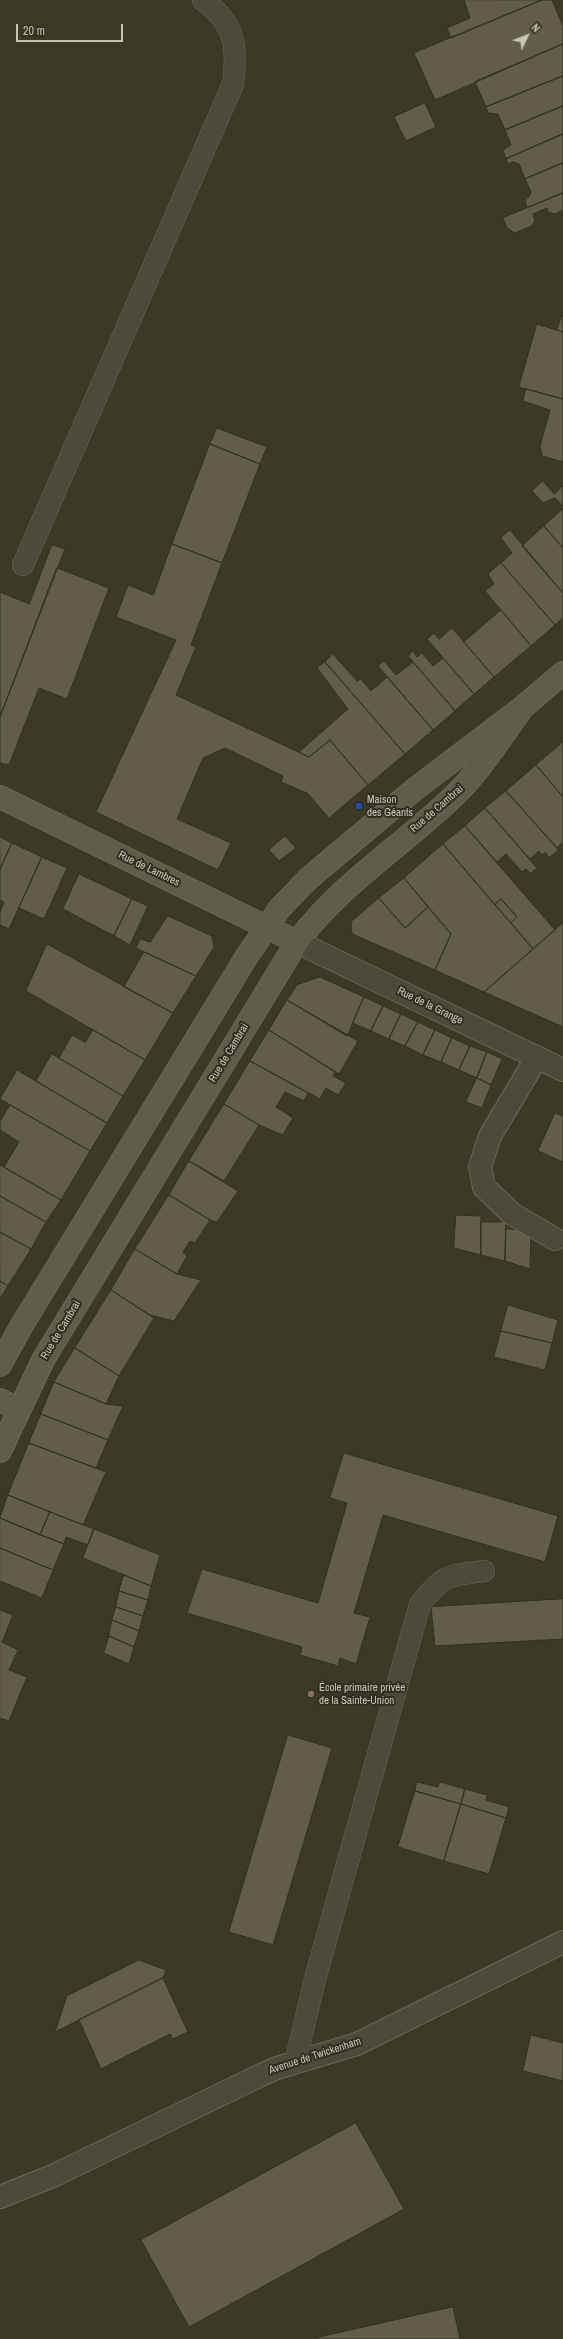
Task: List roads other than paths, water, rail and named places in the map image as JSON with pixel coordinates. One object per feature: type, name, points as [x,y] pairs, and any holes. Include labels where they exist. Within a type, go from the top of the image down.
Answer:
[{"type":"main road","name":"Rue de Cambrai","points":[[0,1365],[22,1325],[266,927],[285,902],[323,866],[415,789],[523,707],[563,673]]},
{"type":"main road","name":"Rue de Cambrai","points":[[0,1451],[9,1405],[43,1360],[297,942],[319,914],[342,891],[456,794],[482,764],[523,707]]},
{"type":"main road","name":"Rue de Lambres","points":[[0,797],[297,942]]},
{"type":"street","name":"Rue de la Grange","points":[[297,942],[563,1070]]},
{"type":"street","points":[[537,1057],[490,1136],[480,1167],[484,1187],[512,1214],[555,1239]]},
{"type":"street","name":"Avenue de Twickenham","points":[[0,2197],[55,2174],[261,2074],[357,2044],[563,1942]]},
{"type":"lane","points":[[23,565],[233,84],[236,57],[231,32],[218,11],[203,0]]},
{"type":"lane","points":[[295,2063],[315,1980],[420,1604],[433,1588],[448,1576],[484,1571]]},
{"type":"place","name":"Maison des Géants","points":[[359,806]]},
{"type":"place","name":"École primaire privée de la Sainte-Union","points":[[311,1694]]}]
